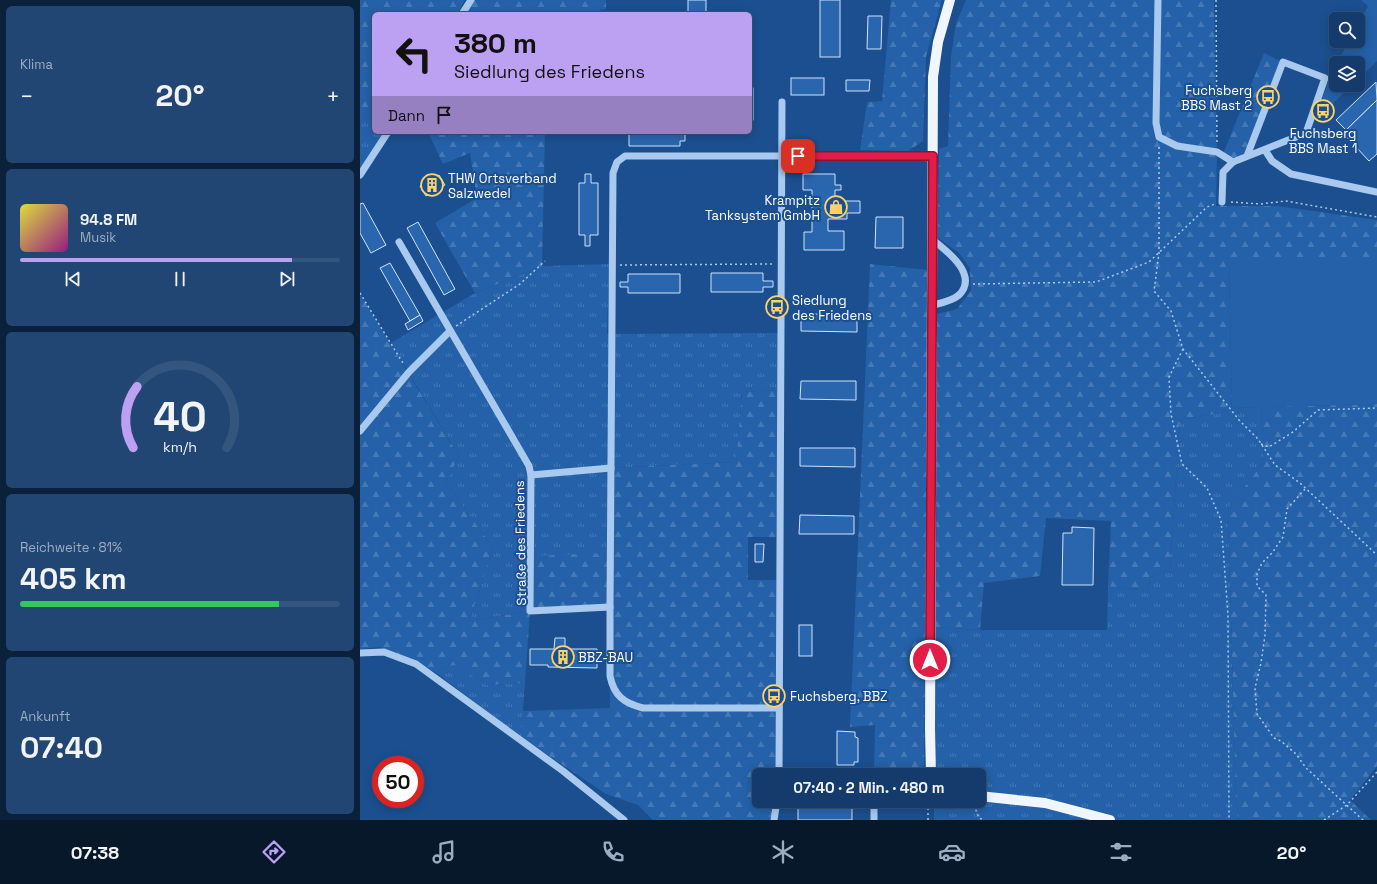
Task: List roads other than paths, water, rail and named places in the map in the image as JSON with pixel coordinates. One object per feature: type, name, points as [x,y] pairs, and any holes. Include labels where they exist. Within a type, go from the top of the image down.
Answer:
[{"type":"main road","points":[[931,768],[932,305],[935,60],[940,30],[950,0]]},
{"type":"main road","points":[[986,797],[1045,803],[1110,820]]},
{"type":"street","points":[[463,12],[470,0]]},
{"type":"street","points":[[1158,0],[1156,123],[1159,137],[1177,146],[1217,152],[1233,162]]},
{"type":"street","points":[[1222,202],[1223,172],[1233,162],[1306,132],[1325,78],[1283,62],[1247,156]]},
{"type":"street","points":[[779,768],[783,156],[782,102]]},
{"type":"street","points":[[360,175],[387,134]]},
{"type":"street","points":[[1265,150],[1272,161],[1291,174],[1377,192]]},
{"type":"street","points":[[779,708],[643,708],[630,705],[620,699],[615,693],[610,676],[613,173],[617,162],[626,156],[933,156]]},
{"type":"street","points":[[932,305],[949,301],[959,294],[965,284],[962,269],[951,254],[933,240]]},
{"type":"street","name":"Straße des Friedens","points":[[399,242],[529,466],[531,475],[530,611],[610,607]]},
{"type":"street","points":[[360,431],[408,372],[450,331]]},
{"type":"street","name":"Straße des Friedens","points":[[531,475],[611,468]]},
{"type":"street","points":[[360,653],[384,652],[416,664],[563,771],[624,820]]},
{"type":"street","points":[[774,820],[776,808]]},
{"type":"street","points":[[874,808],[874,820]]},
{"type":"place","name":"Fuchsberg BBS Mast 2","points":[[1268,97]]},
{"type":"place","name":"Fuchsberg BBS Mast 1","points":[[1323,111]]},
{"type":"place","name":"THW Ortsverband Salzwedel","points":[[432,185]]},
{"type":"place","name":"Krampitz Tanksystem GmbH","points":[[836,207]]},
{"type":"place","name":"Siedlung des Friedens","points":[[777,307]]},
{"type":"place","name":"BBZ-BAU","points":[[563,657]]},
{"type":"place","name":"Fuchsberg, BBZ","points":[[774,696]]}]
